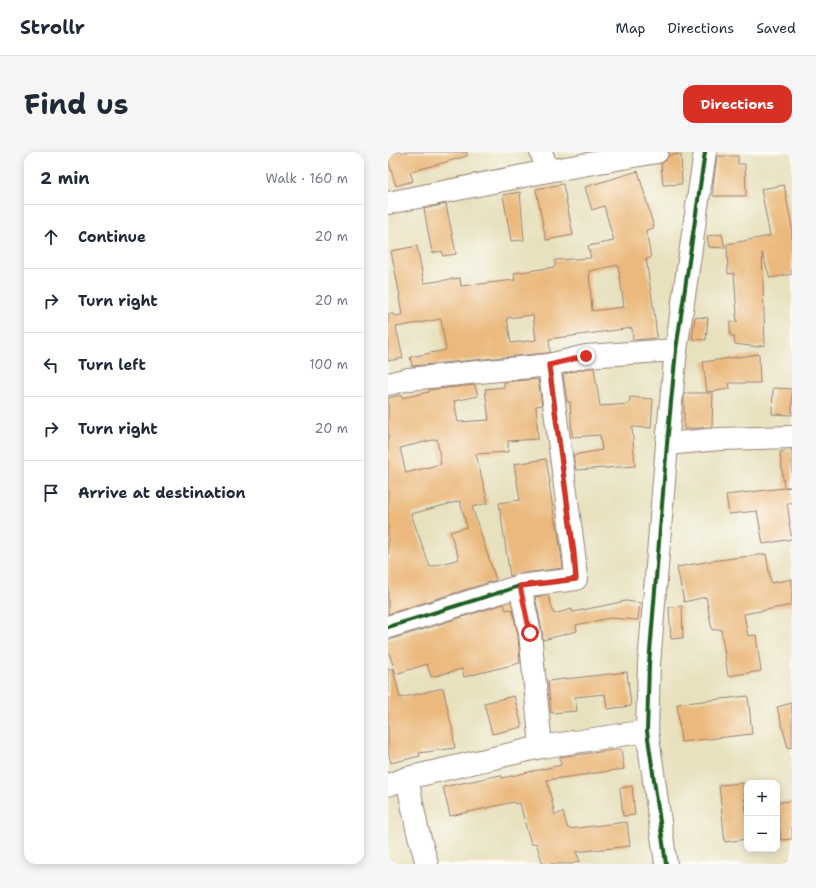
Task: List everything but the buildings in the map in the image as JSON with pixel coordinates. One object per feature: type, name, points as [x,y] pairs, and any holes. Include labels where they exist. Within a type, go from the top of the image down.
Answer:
[{"type":"street","points":[[388,202],[544,162],[657,152]]},
{"type":"street","points":[[666,864],[647,731],[650,664],[666,444],[676,350],[705,152]]},
{"type":"street","points":[[388,384],[409,379],[549,365],[586,356],[676,350]]},
{"type":"street","points":[[388,627],[520,586],[576,579],[549,365]]},
{"type":"street","points":[[666,444],[719,439],[792,437]]},
{"type":"street","points":[[520,586],[530,633],[541,746]]},
{"type":"street","points":[[428,864],[417,828],[398,782],[541,746],[647,731]]},
{"type":"cycle path","points":[[666,864],[647,731],[649,664],[676,350],[705,152]]},
{"type":"cycle path","points":[[388,627],[520,586],[576,579],[549,365]]},
{"type":"route","points":[[530,633],[520,586],[576,579],[549,365],[586,356]]}]
